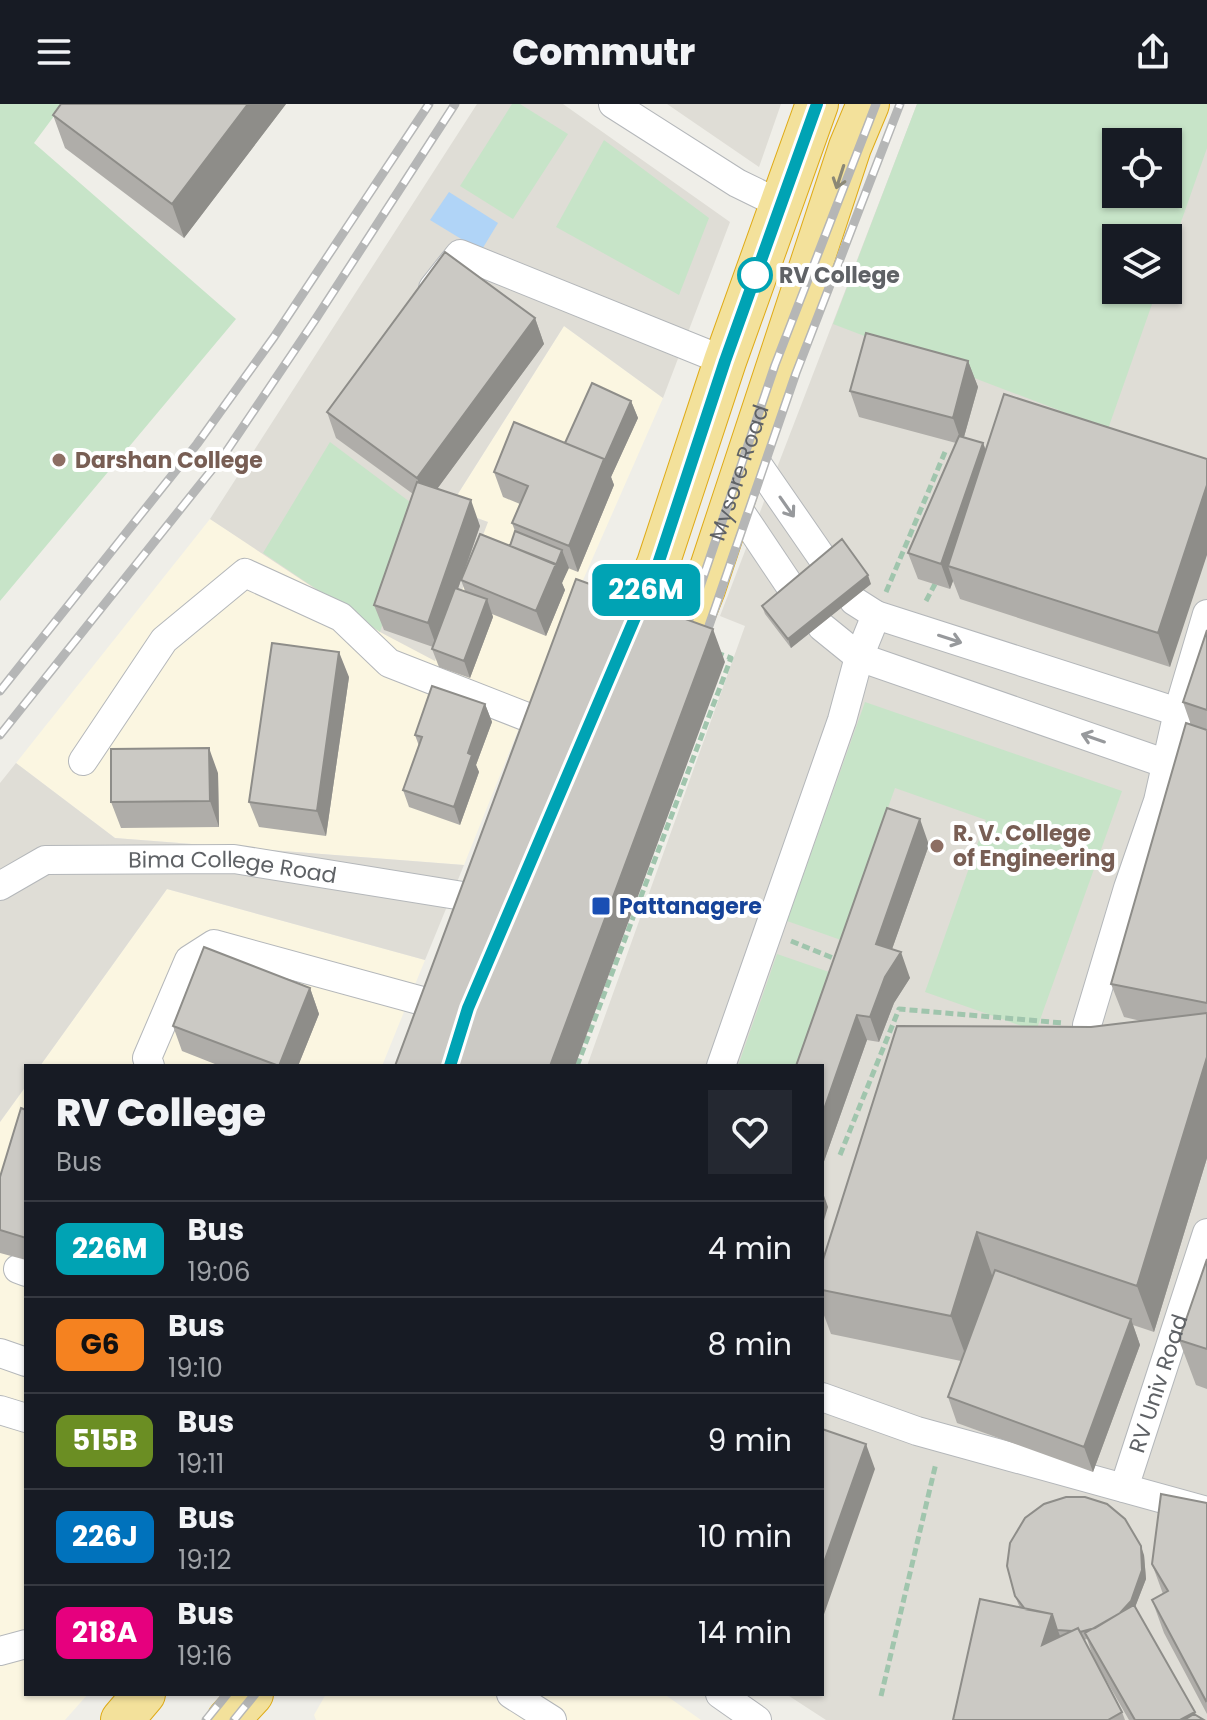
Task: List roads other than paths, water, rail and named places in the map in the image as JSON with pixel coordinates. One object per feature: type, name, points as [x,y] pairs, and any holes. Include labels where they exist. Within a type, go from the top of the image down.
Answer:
[{"type":"highway","points":[[602,694],[651,579],[817,104]]},
{"type":"highway","name":"Mysore Road","points":[[655,712],[704,589],[850,147],[868,104]]},
{"type":"highway","points":[[122,1720],[142,1696]]},
{"type":"highway","points":[[228,1720],[250,1696]]},
{"type":"street","points":[[613,104],[737,183],[782,205]]},
{"type":"street","points":[[421,303],[460,254],[725,361]]},
{"type":"street","points":[[749,452],[825,562]]},
{"type":"street","points":[[733,501],[792,589]]},
{"type":"street","points":[[83,761],[164,640],[245,573],[341,617],[389,663],[550,711],[532,752]]},
{"type":"street","points":[[575,648],[612,583],[651,579]]},
{"type":"street","points":[[722,1064],[842,720],[859,657],[865,608],[1179,740]]},
{"type":"street","points":[[1087,1025],[1128,888],[1179,740],[1207,614]]},
{"type":"street","points":[[822,627],[859,657],[1179,740]]},
{"type":"street","name":"Bima College Road","points":[[0,886],[45,860],[234,859],[472,887],[458,923]]},
{"type":"street","points":[[149,1064],[147,1058],[189,960],[214,944],[424,1014],[437,976]]},
{"type":"street","name":"RV Univ Road","points":[[1124,1488],[1207,1233]]},
{"type":"street","points":[[0,1353],[24,1361]]},
{"type":"street","points":[[824,1398],[942,1437],[1207,1511]]},
{"type":"street","points":[[0,1410],[24,1417]]},
{"type":"street","points":[[0,1651],[24,1645]]},
{"type":"street","points":[[514,1696],[552,1720]]},
{"type":"street","points":[[723,1696],[757,1720]]},
{"type":"water","points":[[449,192],[498,223],[481,251],[430,220]]},
{"type":"railway","points":[[0,691],[197,444],[274,337],[429,104]]},
{"type":"railway","points":[[0,735],[226,452],[455,104]]},
{"type":"railway","points":[[681,643],[775,365],[876,104]]},
{"type":"railway","points":[[701,649],[796,373],[900,104]]},
{"type":"railway","points":[[206,1720],[225,1696]]},
{"type":"railway","points":[[234,1720],[253,1696]]},
{"type":"place","name":"RV College","points":[[755,275]]},
{"type":"place","name":"Darshan College","points":[[59,460]]},
{"type":"place","name":"R. V. College of Engineering","points":[[937,846]]},
{"type":"place","name":"Pattanagere","points":[[601,906]]}]
